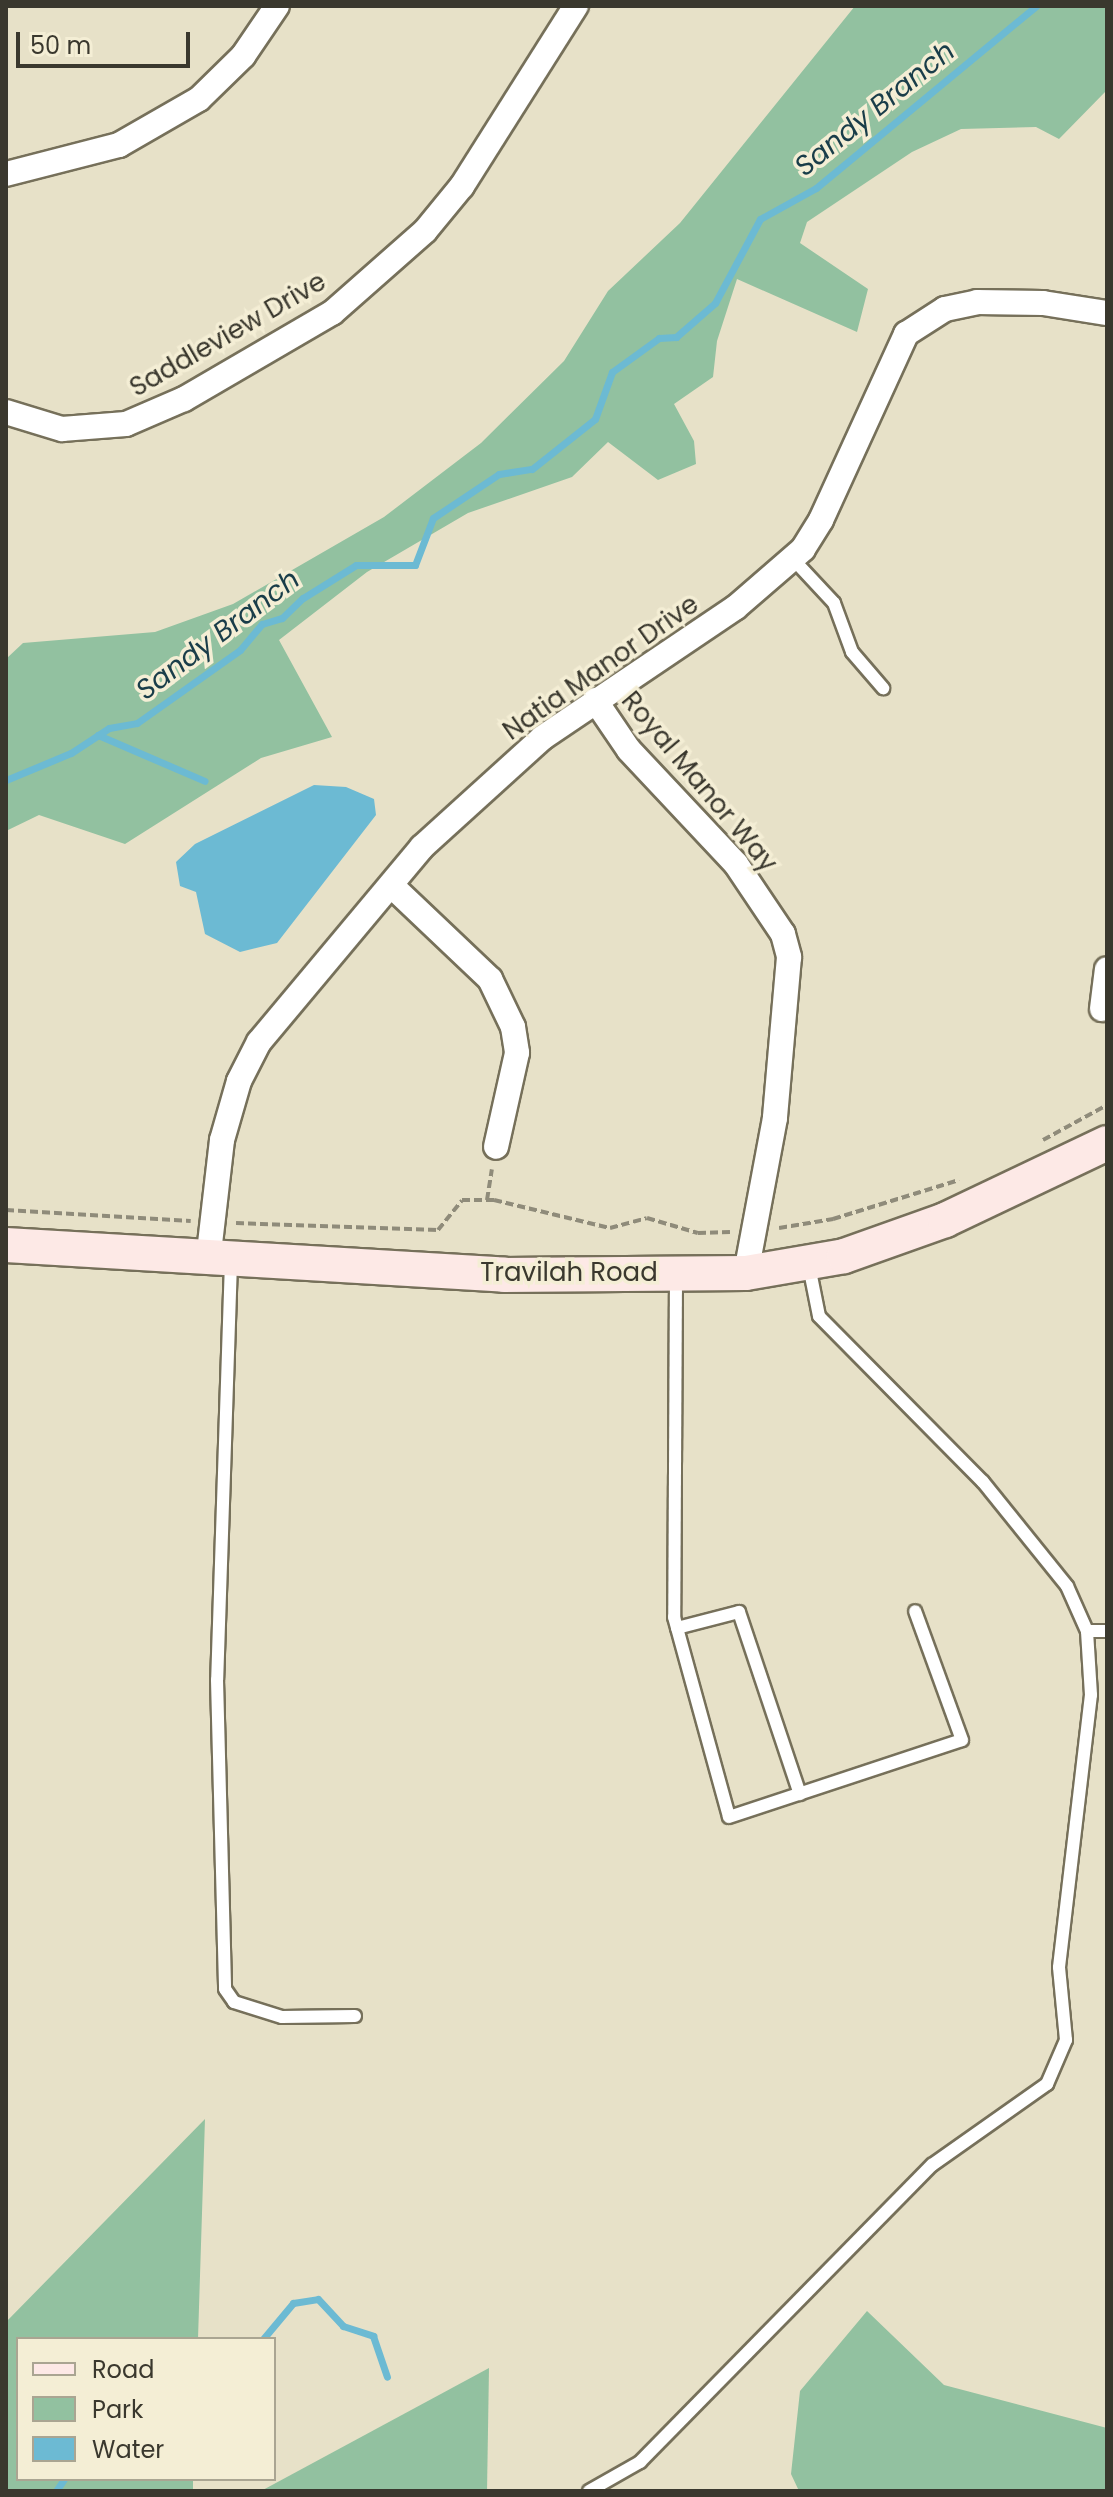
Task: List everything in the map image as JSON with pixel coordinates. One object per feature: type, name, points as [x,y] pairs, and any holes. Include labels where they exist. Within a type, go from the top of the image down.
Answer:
[{"type":"main road","name":"Travilah Road","points":[[6,1245],[220,1261],[504,1275],[746,1273],[844,1256],[945,1220],[1107,1143]]},
{"type":"street","points":[[6,174],[119,145],[199,99],[243,56],[277,6]]},
{"type":"street","name":"Saddleview Drive","points":[[6,412],[62,429],[126,424],[184,399],[332,313],[425,231],[462,186],[576,6]]},
{"type":"street","name":"Natia Manor Drive","points":[[220,1261],[212,1222],[222,1140],[239,1081],[252,1055],[393,887],[422,847],[542,738],[735,608],[793,559],[821,520],[906,334],[945,309],[977,302],[1043,303],[1107,313]]},
{"type":"street","name":"Royal Manor Way","points":[[595,700],[629,750],[736,864],[783,934],[789,957],[775,1118],[746,1273]]},
{"type":"street","points":[[393,887],[490,979],[513,1027],[517,1053],[496,1147]]},
{"type":"street","points":[[1102,1009],[1107,969]]},
{"type":"lane","points":[[793,559],[834,603],[852,652],[883,688]]},
{"type":"lane","points":[[220,1261],[217,1680],[225,1989],[234,2002],[268,2014],[355,2016]]},
{"type":"lane","points":[[589,2491],[640,2462],[932,2165],[1047,2084],[1066,2040],[1059,1967],[1091,1695],[1087,1631],[1067,1586],[983,1482],[819,1316],[808,1262]]},
{"type":"lane","points":[[676,1274],[677,1628],[729,1817],[962,1740],[915,1611]]},
{"type":"lane","points":[[677,1628],[739,1612],[800,1794]]},
{"type":"lane","points":[[1087,1631],[1107,1631]]},
{"type":"path","points":[[1038,1142],[1107,1105]]},
{"type":"path","points":[[487,1200],[496,1147]]},
{"type":"path","points":[[6,1210],[212,1222],[438,1230],[462,1200],[487,1200],[610,1228],[647,1218],[698,1233],[753,1232],[833,1219],[967,1177]]},
{"type":"green space","points":[[855,6],[1107,6],[1107,90],[1059,139],[1036,127],[961,129],[912,152],[807,222],[800,243],[868,289],[857,332],[737,279],[717,341],[713,377],[674,404],[694,441],[696,464],[658,480],[608,442],[572,477],[468,513],[367,572],[279,640],[332,737],[261,758],[125,844],[39,815],[6,831],[6,659],[23,643],[155,632],[233,604],[384,517],[481,443],[564,361],[608,291],[680,223]]},
{"type":"green space","points":[[205,2119],[198,2337],[16,2337],[16,2481],[193,2481],[193,2491],[6,2491],[6,2322]]},
{"type":"green space","points":[[867,2311],[944,2385],[1107,2428],[1107,2491],[799,2491],[791,2474],[800,2391]]},
{"type":"green space","points":[[489,2368],[487,2491],[261,2491]]},
{"type":"water","points":[[314,785],[346,787],[374,799],[376,815],[277,943],[240,952],[205,934],[196,892],[180,886],[176,862],[195,844]]},
{"type":"waterway","name":"Sandy Branch","points":[[6,780],[71,753],[109,728],[137,723],[240,650],[262,624],[282,618],[303,598],[356,565],[415,565],[433,518],[499,474],[532,469],[595,419],[612,372],[659,338],[676,337],[715,303],[760,219],[816,188],[1036,6]]},
{"type":"waterway","points":[[98,735],[205,781]]},
{"type":"waterway","points":[[265,2337],[293,2303],[318,2299],[343,2326],[373,2336],[387,2377]]},
{"type":"waterway","points":[[56,2491],[63,2481]]}]
